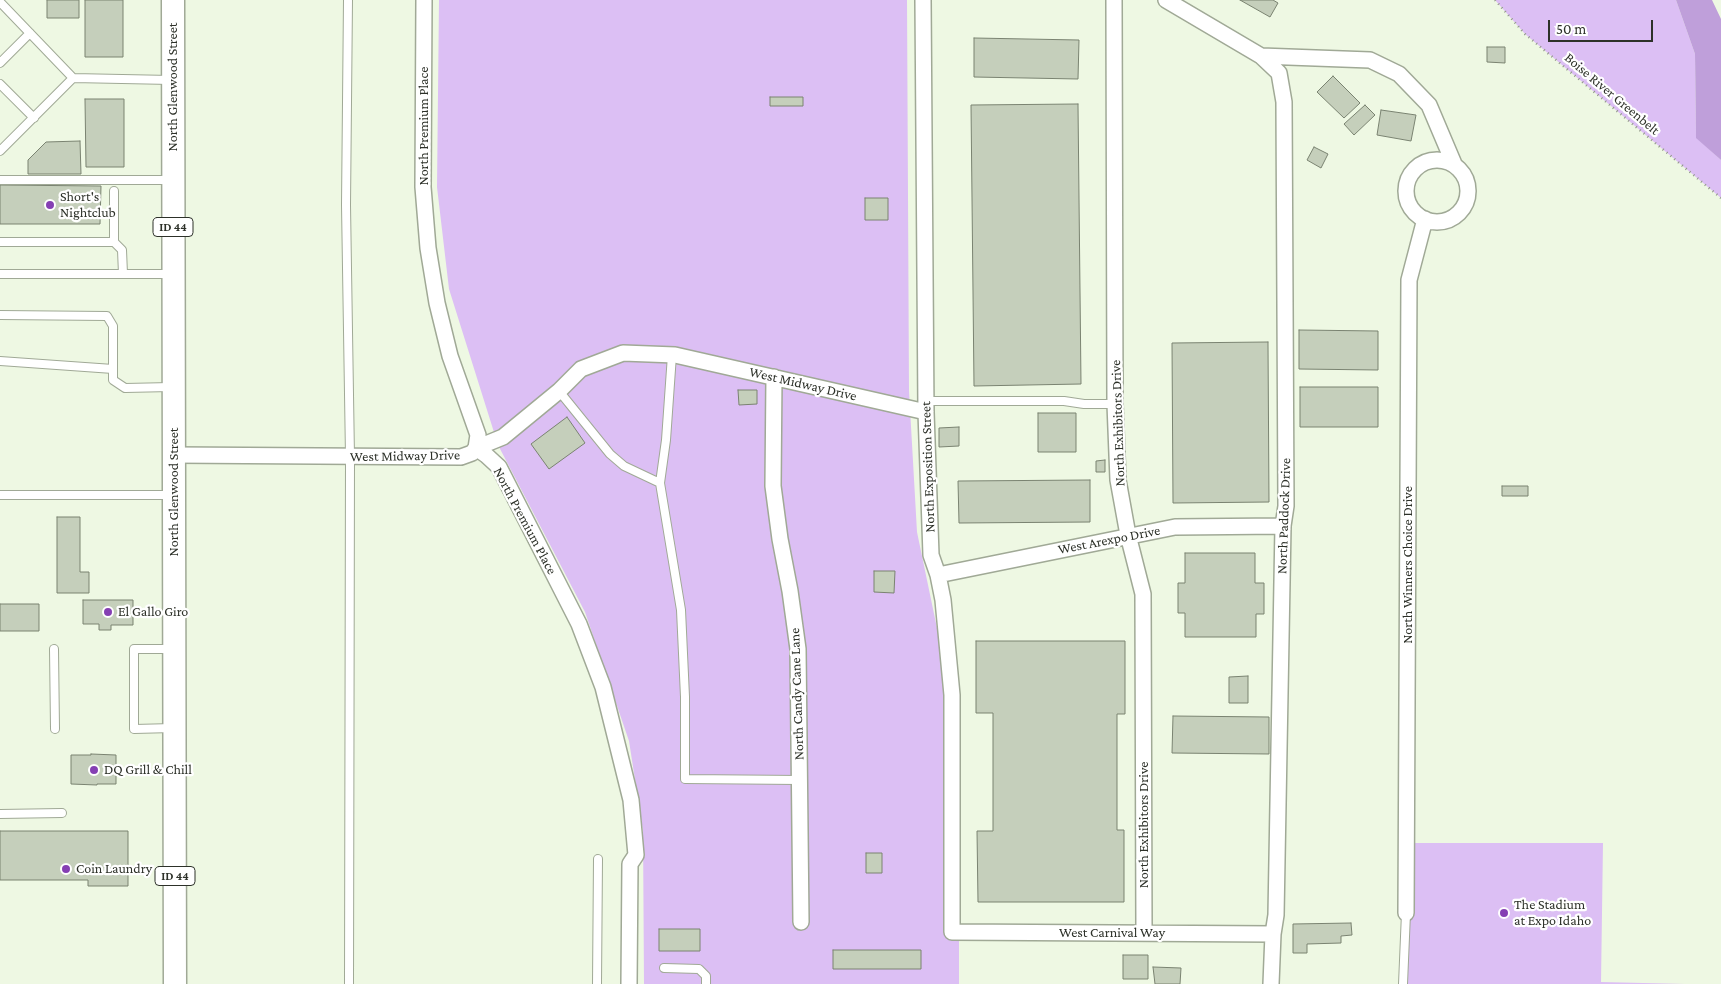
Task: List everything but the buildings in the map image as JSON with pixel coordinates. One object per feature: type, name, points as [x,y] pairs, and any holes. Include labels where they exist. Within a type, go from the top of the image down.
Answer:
[{"type":"main road","name":"North Glenwood Street","points":[[172,0],[175,984]]},
{"type":"street","name":"North Premium Place","points":[[424,0],[423,187],[428,248],[436,303],[450,356],[478,435],[476,448],[499,467],[579,624],[603,687],[631,800],[636,855],[630,864],[629,984]]},
{"type":"street","name":"North Exposition Street","points":[[924,0],[926,406],[931,555],[938,575],[943,600],[952,695],[952,932]]},
{"type":"street","name":"North Exhibitors Drive","points":[[1114,0],[1118,480],[1128,535],[1143,594],[1144,933]]},
{"type":"street","points":[[1166,0],[1261,56],[1370,60],[1400,74],[1429,104],[1454,164]]},
{"type":"street","name":"North Paddock Drive","points":[[1261,56],[1279,74],[1284,102],[1286,506],[1283,526],[1276,906],[1273,934],[1272,984]]},
{"type":"street","points":[[1434,160],[1444,160],[1454,164],[1462,171],[1467,180],[1469,190],[1467,200],[1459,213],[1446,221],[1435,222],[1425,220],[1416,214],[1406,196],[1406,186],[1410,177],[1416,168],[1434,160]]},
{"type":"street","name":"North Winners Choice Drive","points":[[1406,913],[1409,280],[1425,220]]},
{"type":"street","name":"West Midway Drive","points":[[174,455],[461,457],[472,453],[476,448],[503,437],[559,391],[581,368],[623,353],[672,355],[926,406]]},
{"type":"street","name":"North Candy Cane Lane","points":[[774,377],[773,486],[798,649],[802,922]]},
{"type":"street","name":"West Arexpo Drive","points":[[938,575],[1175,527],[1283,526]]},
{"type":"street","name":"West Carnival Way","points":[[952,932],[1273,934]]},
{"type":"lane","points":[[348,0],[346,205],[350,457],[349,984]]},
{"type":"lane","points":[[0,2],[73,78],[173,80]]},
{"type":"lane","points":[[0,63],[30,33]]},
{"type":"lane","points":[[0,152],[73,78]]},
{"type":"lane","points":[[0,84],[34,118]]},
{"type":"lane","points":[[0,180],[173,180]]},
{"type":"lane","points":[[114,191],[114,242],[122,250],[123,274]]},
{"type":"lane","points":[[0,242],[114,242]]},
{"type":"lane","points":[[0,274],[173,274]]},
{"type":"lane","points":[[0,314],[107,316],[113,326],[113,380],[125,388],[174,387]]},
{"type":"lane","points":[[672,355],[666,440],[660,483],[681,610],[685,698],[685,779],[800,780]]},
{"type":"lane","points":[[0,361],[113,368]]},
{"type":"lane","points":[[559,391],[610,454],[624,466],[660,483]]},
{"type":"lane","points":[[926,406],[1064,401],[1084,404],[1116,404]]},
{"type":"lane","points":[[0,495],[174,495]]},
{"type":"lane","points":[[54,649],[55,728]]},
{"type":"lane","points":[[174,649],[134,649],[134,730],[175,728]]},
{"type":"lane","points":[[0,814],[62,813]]},
{"type":"lane","points":[[597,984],[598,859]]},
{"type":"lane","points":[[1403,984],[1406,913]]},
{"type":"lane","points":[[664,968],[699,969],[706,976],[706,984]]},
{"type":"path","name":"Boise River Greenbelt","points":[[1495,0],[1525,34],[1721,198]]},
{"type":"shaded area","points":[[439,0],[907,0],[909,391],[917,532],[959,734],[959,984],[644,984],[643,831],[629,741],[585,612],[498,445],[449,289],[437,187]]},
{"type":"shaded area","points":[[1495,0],[1676,0],[1695,54],[1696,137],[1721,160],[1721,198],[1525,34]]},
{"type":"shaded area","points":[[1676,0],[1712,0],[1721,19],[1721,160],[1696,138],[1695,54]]},
{"type":"shaded area","name":"The Stadium at Expo Idaho","points":[[1406,843],[1603,843],[1601,982],[1685,984],[1407,984]]},
{"type":"place","name":"Short's Nightclub","points":[[50,205]]},
{"type":"place","name":"El Gallo Giro","points":[[108,612]]},
{"type":"place","name":"DQ Grill & Chill","points":[[94,770]]},
{"type":"place","name":"Coin Laundry","points":[[66,869]]},
{"type":"place","name":"The Stadium at Expo Idaho","points":[[1504,913]]}]
